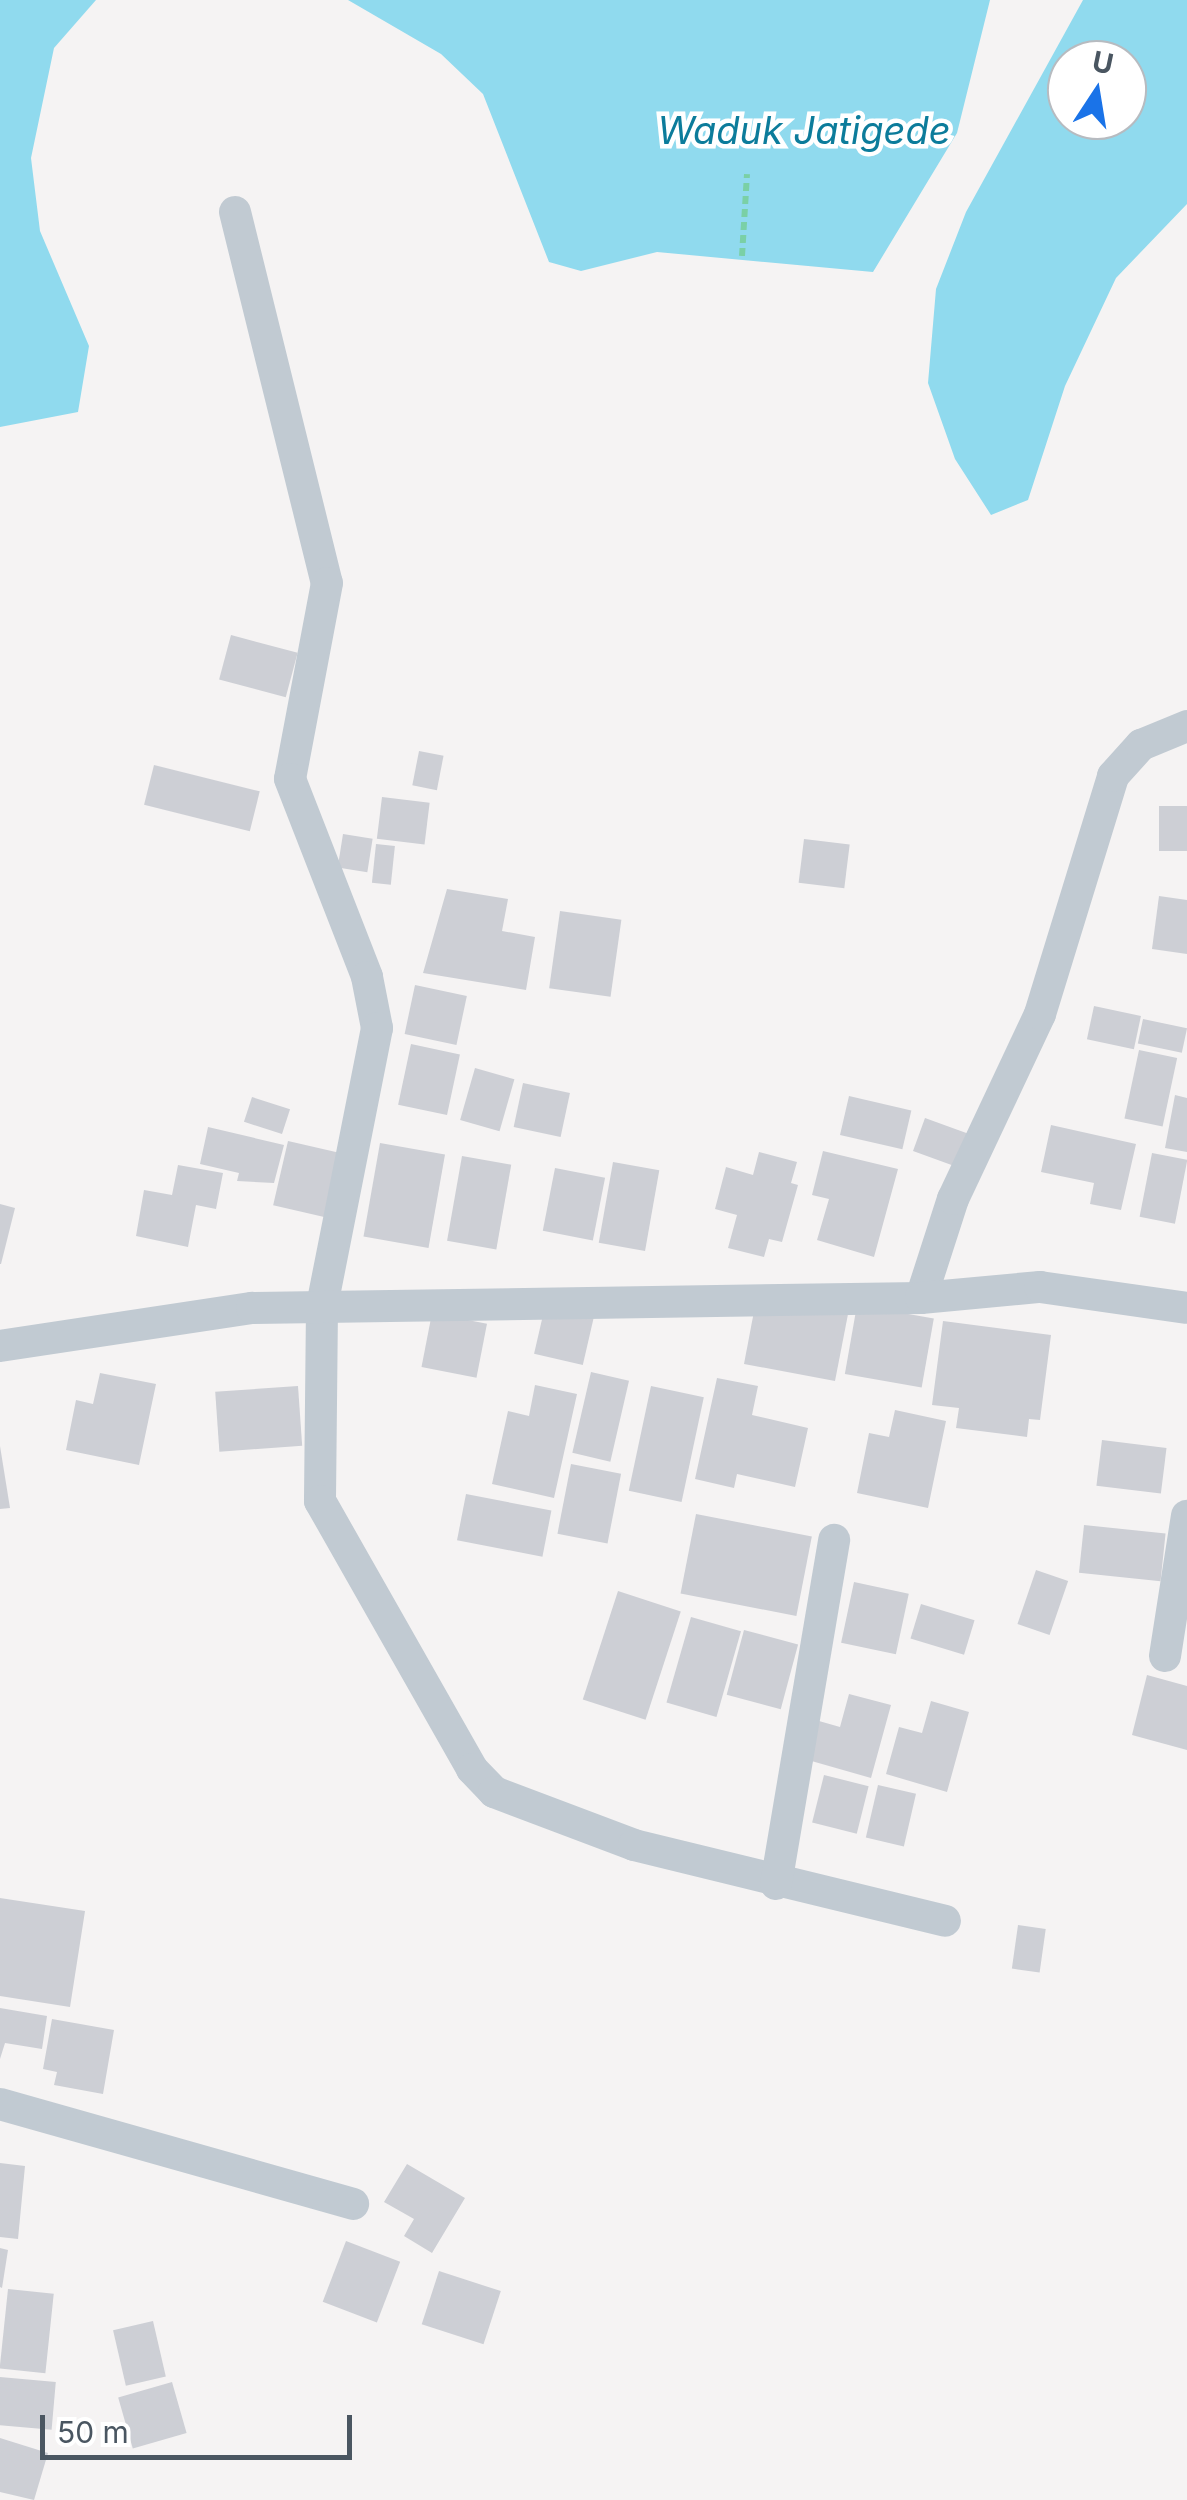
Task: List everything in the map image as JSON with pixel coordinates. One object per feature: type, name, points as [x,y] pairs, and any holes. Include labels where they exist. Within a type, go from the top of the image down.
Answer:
[{"type":"street","points":[[234,212],[327,583],[290,780],[367,977],[376,1028],[375,1072],[322,1307],[320,1501],[472,1769],[520,1807],[776,1884],[945,1921]]},
{"type":"street","points":[[921,1298],[953,1200],[1040,1014],[1113,776],[1141,745],[1187,726]]},
{"type":"street","points":[[0,1346],[252,1308],[921,1298],[1040,1287],[1187,1308]]},
{"type":"street","points":[[1165,1656],[1187,1516]]},
{"type":"street","points":[[776,1884],[834,1540]]},
{"type":"street","points":[[0,2104],[352,2204]]},
{"type":"path","points":[[742,256],[747,174]]},
{"type":"water","points":[[0,0],[96,0],[54,48],[31,158],[40,231],[89,346],[78,412],[0,427]]},
{"type":"water","name":"Waduk Jatigede","points":[[348,0],[990,0],[957,133],[873,272],[657,252],[581,271],[549,262],[483,94],[441,54]]},
{"type":"water","name":"Waduk Jatigede","points":[[1083,0],[1187,0],[1187,204],[1116,278],[1065,386],[1028,500],[991,515],[955,459],[928,383],[936,289],[966,212],[1047,65],[1047,140],[1147,140],[1147,40],[1061,40]]},
{"type":"building","points":[[231,635],[298,653],[286,697],[219,679]]},
{"type":"building","points":[[419,751],[444,756],[437,790],[412,785]]},
{"type":"building","points":[[154,765],[260,791],[250,831],[144,805]]},
{"type":"building","points":[[382,797],[430,803],[425,845],[377,839]]},
{"type":"building","points":[[1159,806],[1187,806],[1187,851],[1159,851]]},
{"type":"building","points":[[343,834],[373,839],[367,872],[338,868]]},
{"type":"building","points":[[804,839],[850,845],[844,888],[799,883]]},
{"type":"building","points":[[376,844],[395,846],[391,885],[372,883]]},
{"type":"building","points":[[447,889],[508,899],[502,931],[535,937],[526,990],[423,973]]},
{"type":"building","points":[[1159,896],[1187,900],[1187,954],[1152,949]]},
{"type":"building","points":[[560,911],[621,920],[611,997],[549,988]]},
{"type":"building","points":[[415,985],[467,996],[456,1045],[405,1034]]},
{"type":"building","points":[[1094,1006],[1141,1016],[1134,1049],[1087,1039]]},
{"type":"building","points":[[1143,1019],[1187,1028],[1182,1053],[1138,1043]]},
{"type":"building","points":[[411,1044],[460,1054],[447,1115],[398,1105]]},
{"type":"building","points":[[1139,1050],[1177,1058],[1163,1127],[1124,1118]]},
{"type":"building","points":[[475,1068],[514,1079],[500,1131],[460,1120]]},
{"type":"building","points":[[523,1083],[570,1093],[561,1137],[514,1127]]},
{"type":"building","points":[[1175,1095],[1187,1098],[1187,1152],[1165,1148]]},
{"type":"building","points":[[849,1096],[911,1110],[902,1149],[840,1135]]},
{"type":"building","points":[[252,1097],[290,1109],[282,1134],[244,1122]]},
{"type":"building","points":[[925,1118],[974,1136],[962,1169],[913,1151]]},
{"type":"building","points":[[1051,1125],[1136,1144],[1121,1210],[1090,1204],[1094,1183],[1041,1172]]},
{"type":"building","points":[[208,1127],[284,1145],[274,1183],[237,1181],[239,1173],[200,1164]]},
{"type":"building","points":[[288,1141],[345,1154],[330,1218],[273,1205]]},
{"type":"building","points":[[380,1143],[445,1154],[429,1248],[364,1237]]},
{"type":"building","points":[[823,1151],[898,1169],[874,1257],[817,1240],[829,1199],[812,1195]]},
{"type":"building","points":[[759,1152],[797,1162],[791,1183],[798,1185],[782,1242],[769,1239],[764,1257],[728,1248],[737,1215],[715,1209],[726,1167],[753,1175]]},
{"type":"building","points":[[1152,1153],[1187,1160],[1175,1224],[1140,1217]]},
{"type":"building","points":[[462,1156],[511,1165],[496,1249],[447,1241]]},
{"type":"building","points":[[613,1162],[659,1170],[645,1251],[599,1243]]},
{"type":"building","points":[[178,1165],[223,1173],[216,1209],[196,1205],[188,1247],[136,1236],[144,1190],[172,1195]]},
{"type":"building","points":[[555,1168],[605,1178],[593,1241],[543,1231]]},
{"type":"building","points":[[0,1204],[15,1208],[1,1264],[0,1264]]},
{"type":"building","points":[[546,1302],[595,1313],[583,1365],[534,1354]]},
{"type":"building","points":[[857,1305],[934,1319],[922,1387],[845,1374]]},
{"type":"building","points":[[755,1306],[849,1309],[835,1381],[744,1364]]},
{"type":"building","points":[[432,1313],[487,1324],[476,1378],[422,1367]]},
{"type":"building","points":[[943,1321],[1051,1335],[1040,1420],[1029,1419],[1027,1437],[956,1428],[959,1408],[932,1405]]},
{"type":"building","points":[[591,1372],[629,1381],[610,1462],[572,1453]]},
{"type":"building","points":[[100,1373],[156,1384],[139,1465],[66,1450],[76,1400],[93,1404]]},
{"type":"building","points":[[717,1378],[758,1386],[752,1415],[808,1428],[795,1487],[737,1474],[734,1488],[695,1479]]},
{"type":"building","points":[[535,1385],[577,1394],[554,1498],[492,1484],[508,1411],[529,1416]]},
{"type":"building","points":[[298,1386],[302,1446],[219,1452],[215,1392]]},
{"type":"building","points":[[651,1386],[704,1397],[682,1502],[629,1491]]},
{"type":"building","points":[[895,1410],[946,1421],[928,1508],[857,1493],[869,1433],[889,1437]]},
{"type":"building","points":[[1102,1440],[1167,1448],[1161,1494],[1096,1486]]},
{"type":"building","points":[[0,1446],[10,1508],[0,1509]]},
{"type":"building","points":[[571,1464],[621,1474],[608,1543],[557,1534]]},
{"type":"building","points":[[466,1494],[551,1511],[542,1557],[457,1540]]},
{"type":"building","points":[[696,1514],[812,1537],[796,1616],[681,1594]]},
{"type":"building","points":[[1084,1525],[1166,1534],[1161,1581],[1079,1573]]},
{"type":"building","points":[[1036,1570],[1068,1581],[1050,1635],[1017,1624]]},
{"type":"building","points":[[854,1582],[909,1594],[896,1654],[841,1643]]},
{"type":"building","points":[[618,1591],[681,1611],[646,1720],[583,1699]]},
{"type":"building","points":[[921,1604],[975,1620],[964,1655],[910,1638]]},
{"type":"building","points":[[691,1617],[741,1631],[716,1717],[666,1703]]},
{"type":"building","points":[[744,1630],[798,1644],[781,1709],[727,1695]]},
{"type":"building","points":[[1147,1675],[1187,1686],[1187,1750],[1132,1735]]},
{"type":"building","points":[[849,1694],[891,1705],[871,1778],[808,1760],[819,1721],[840,1727]]},
{"type":"building","points":[[931,1701],[969,1712],[947,1792],[886,1774],[899,1727],[922,1733]]},
{"type":"building","points":[[824,1775],[869,1786],[857,1834],[812,1823]]},
{"type":"building","points":[[878,1785],[916,1794],[904,1846],[866,1838]]},
{"type":"building","points":[[0,1898],[85,1911],[70,2007],[0,1996]]},
{"type":"building","points":[[1018,1925],[1046,1929],[1040,1972],[1012,1969]]},
{"type":"building","points":[[0,2008],[47,2016],[42,2049],[5,2043],[0,2059]]},
{"type":"building","points":[[52,2019],[114,2030],[103,2094],[54,2085],[57,2072],[43,2069]]},
{"type":"building","points":[[0,2163],[25,2166],[18,2239],[0,2237]]},
{"type":"building","points":[[407,2164],[465,2198],[432,2253],[404,2236],[414,2219],[384,2202]]},
{"type":"building","points":[[346,2241],[400,2262],[377,2322],[323,2302]]},
{"type":"building","points":[[0,2248],[8,2250],[2,2288],[0,2287]]},
{"type":"building","points":[[439,2271],[501,2291],[484,2344],[422,2324]]},
{"type":"building","points":[[8,2289],[54,2294],[45,2373],[0,2369]]},
{"type":"building","points":[[153,2321],[166,2377],[126,2386],[113,2330]]},
{"type":"building","points":[[0,2377],[56,2382],[52,2430],[0,2425]]},
{"type":"building","points":[[172,2382],[187,2433],[133,2448],[118,2397]]},
{"type":"building","points":[[0,2438],[48,2453],[34,2500],[0,2492]]}]
